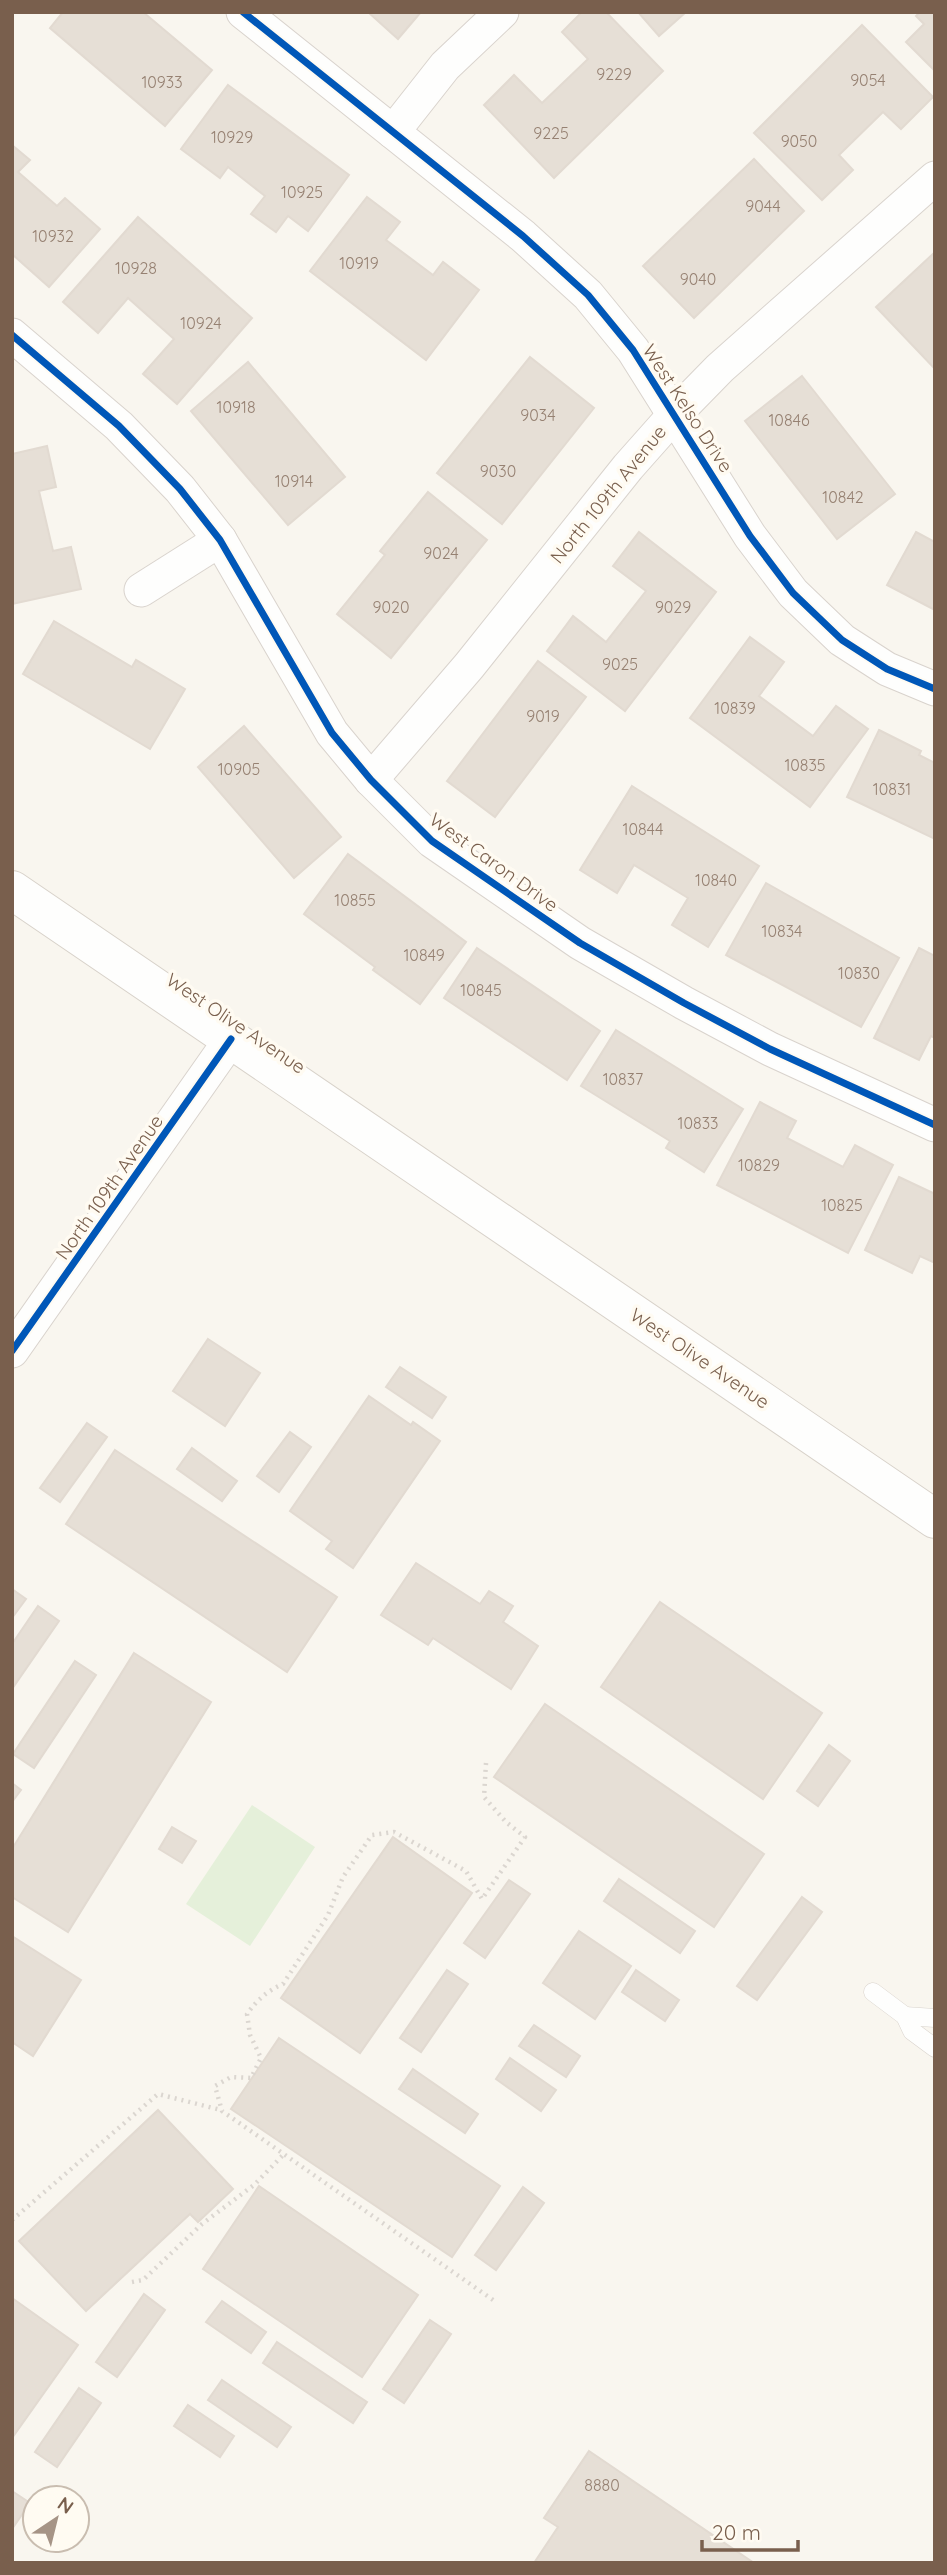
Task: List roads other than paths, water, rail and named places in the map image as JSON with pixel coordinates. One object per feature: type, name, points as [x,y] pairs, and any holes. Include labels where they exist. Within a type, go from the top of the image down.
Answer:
[{"type":"main road","name":"West Olive Avenue","points":[[12,890],[935,1519]]},
{"type":"street","name":"West Kelso Drive","points":[[243,12],[523,236],[588,295],[633,350],[750,536],[793,593],[842,640],[887,669],[935,689]]},
{"type":"street","points":[[393,132],[445,66],[502,12]]},
{"type":"street","name":"North 109th Avenue","points":[[371,780],[469,666],[628,467],[675,414],[720,368],[935,178]]},
{"type":"street","name":"West Caron Drive","points":[[12,335],[119,426],[180,489],[220,540],[332,733],[371,780],[432,841],[580,943],[770,1049],[935,1125]]},
{"type":"street","points":[[141,590],[220,540]]},
{"type":"street","name":"North 109th Avenue","points":[[12,1352],[231,1039]]},
{"type":"lane","points":[[873,1992],[905,2016],[912,2031],[935,2048]]},
{"type":"lane","points":[[905,2016],[935,2018]]}]
